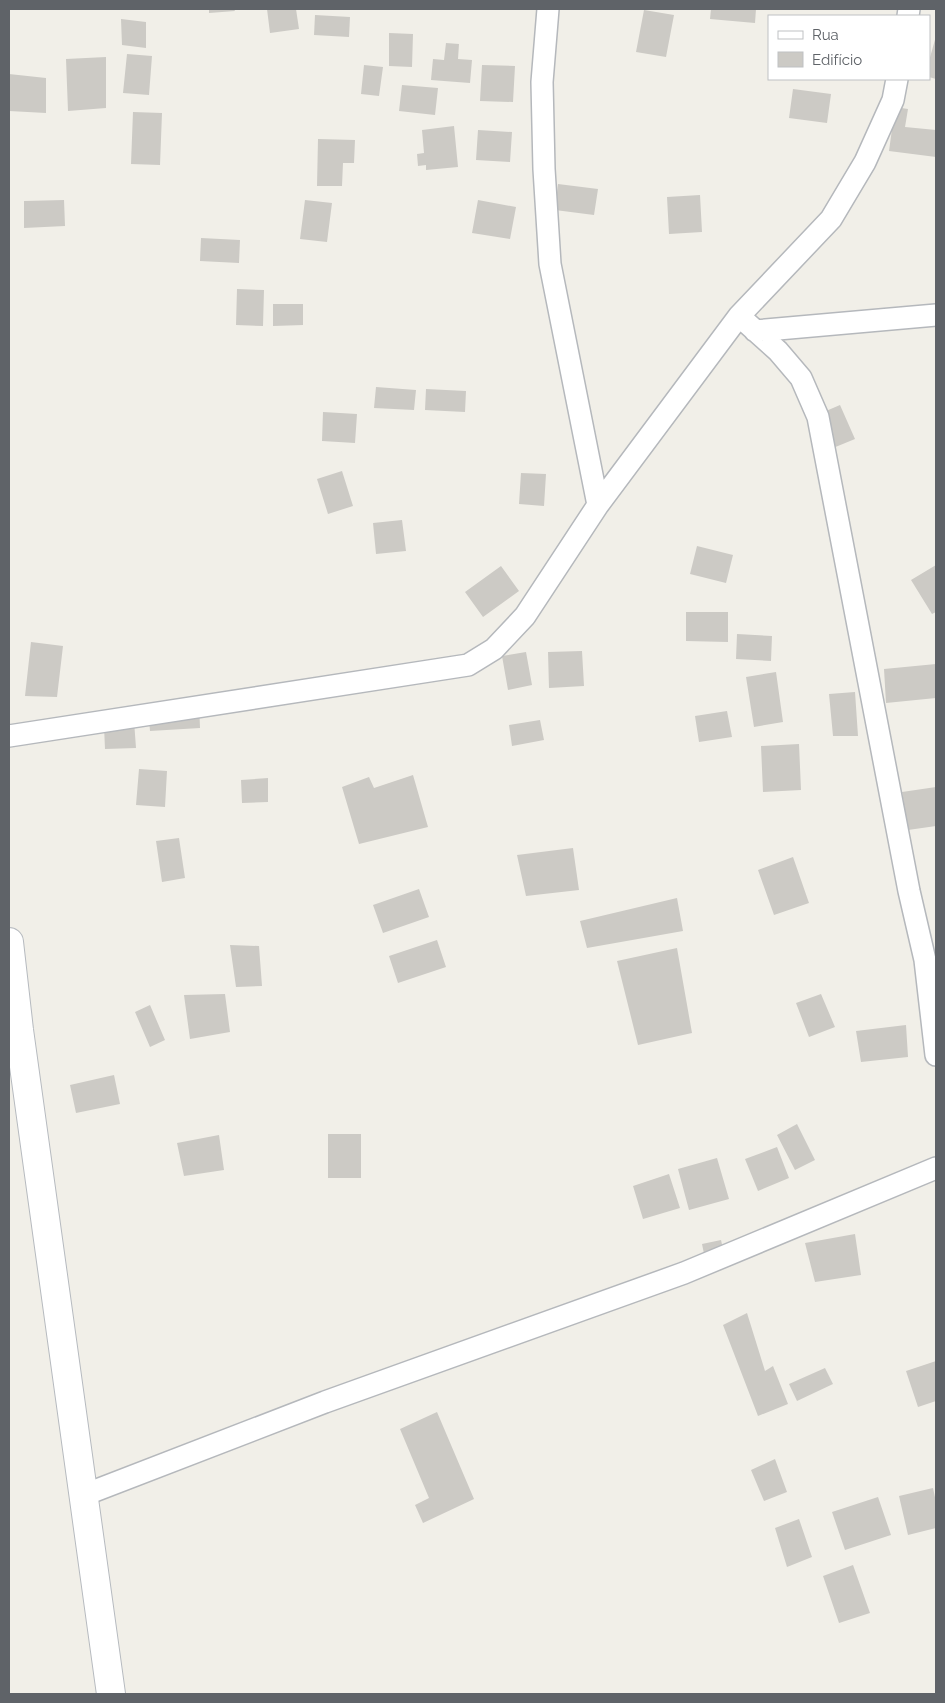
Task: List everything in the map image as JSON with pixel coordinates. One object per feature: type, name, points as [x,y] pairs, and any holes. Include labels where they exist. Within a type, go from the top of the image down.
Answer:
[{"type":"street","points":[[548,9],[542,82],[544,169],[550,264],[598,505]]},
{"type":"street","points":[[9,736],[468,665],[494,649],[525,616],[598,505],[739,316],[831,218],[865,162],[893,100],[897,80]]},
{"type":"street","points":[[755,331],[936,315]]},
{"type":"street","points":[[739,316],[778,351],[801,378],[818,417],[908,891],[925,960],[936,1054]]},
{"type":"street","points":[[9,942],[14,1038],[84,1495],[112,1694]]},
{"type":"street","points":[[84,1495],[325,1402],[684,1273],[936,1168]]},
{"type":"building","points":[[209,9],[234,9],[235,11],[209,13]]},
{"type":"building","points":[[267,9],[296,9],[299,29],[270,33]]},
{"type":"building","points":[[711,9],[756,9],[755,23],[710,19]]},
{"type":"building","points":[[644,10],[674,15],[666,57],[636,52]]},
{"type":"building","points":[[315,15],[350,17],[349,37],[314,35]]},
{"type":"building","points":[[121,19],[146,22],[146,48],[122,45]]},
{"type":"building","points":[[389,33],[413,34],[412,67],[389,66]]},
{"type":"building","points":[[936,36],[936,79],[930,77],[930,57]]},
{"type":"building","points":[[446,43],[459,44],[458,59],[472,60],[470,83],[431,80],[433,59],[444,60]]},
{"type":"building","points":[[127,54],[152,56],[149,95],[123,93]]},
{"type":"building","points":[[106,57],[106,108],[68,111],[66,59]]},
{"type":"building","points":[[364,65],[383,67],[379,96],[361,94]]},
{"type":"building","points":[[482,65],[515,66],[513,102],[480,101]]},
{"type":"building","points":[[9,74],[46,78],[46,113],[9,111]]},
{"type":"building","points":[[402,85],[438,88],[435,115],[399,111]]},
{"type":"building","points":[[793,89],[831,94],[827,123],[789,118]]},
{"type":"building","points":[[895,107],[908,109],[905,127],[936,130],[936,157],[889,151]]},
{"type":"building","points":[[133,112],[162,113],[160,165],[131,164]]},
{"type":"building","points":[[454,126],[458,167],[426,170],[426,165],[418,166],[417,154],[424,153],[422,130]]},
{"type":"building","points":[[478,130],[512,132],[510,162],[476,160]]},
{"type":"building","points":[[318,139],[355,140],[354,163],[343,163],[342,186],[317,186]]},
{"type":"building","points":[[558,184],[598,189],[594,215],[555,210]]},
{"type":"building","points":[[700,195],[702,232],[669,234],[667,197]]},
{"type":"building","points":[[64,200],[65,226],[24,228],[24,201]]},
{"type":"building","points":[[305,200],[332,203],[327,242],[300,239]]},
{"type":"building","points":[[478,200],[516,207],[510,239],[472,233]]},
{"type":"building","points":[[201,238],[240,240],[239,263],[200,261]]},
{"type":"building","points":[[237,289],[264,290],[263,326],[236,325]]},
{"type":"building","points":[[273,304],[303,304],[303,325],[273,326]]},
{"type":"building","points":[[376,387],[416,390],[414,410],[374,408]]},
{"type":"building","points":[[426,389],[466,391],[465,412],[425,410]]},
{"type":"building","points":[[840,405],[855,439],[833,448],[819,414]]},
{"type":"building","points":[[323,412],[357,414],[355,443],[322,441]]},
{"type":"building","points":[[342,471],[353,506],[328,514],[317,479]]},
{"type":"building","points":[[521,473],[546,474],[544,506],[519,504]]},
{"type":"building","points":[[402,520],[406,551],[376,554],[373,523]]},
{"type":"building","points":[[697,546],[733,555],[726,583],[690,574]]},
{"type":"building","points":[[936,565],[936,612],[932,614],[911,580]]},
{"type":"building","points":[[501,566],[519,591],[483,617],[465,592]]},
{"type":"building","points":[[686,612],[728,612],[728,642],[686,641]]},
{"type":"building","points":[[737,634],[772,636],[771,661],[736,659]]},
{"type":"building","points":[[31,642],[63,646],[57,697],[25,696]]},
{"type":"building","points":[[582,651],[584,686],[549,688],[548,652]]},
{"type":"building","points":[[526,652],[532,685],[508,690],[502,656]]},
{"type":"building","points":[[936,664],[936,698],[886,703],[884,669]]},
{"type":"building","points":[[776,672],[783,722],[754,727],[746,677]]},
{"type":"building","points":[[855,692],[858,736],[833,736],[829,694]]},
{"type":"building","points":[[199,702],[200,728],[150,731],[148,708]]},
{"type":"building","points":[[727,711],[732,737],[699,742],[695,716]]},
{"type":"building","points":[[540,720],[544,740],[512,746],[509,725]]},
{"type":"building","points":[[134,721],[136,748],[105,749],[104,726]]},
{"type":"building","points":[[799,744],[801,790],[763,792],[761,746]]},
{"type":"building","points":[[139,769],[167,771],[165,807],[136,805]]},
{"type":"building","points":[[413,775],[428,827],[359,844],[342,787],[369,777],[374,788]]},
{"type":"building","points":[[268,778],[268,802],[242,803],[241,780]]},
{"type":"building","points":[[936,787],[936,826],[908,830],[902,792]]},
{"type":"building","points":[[179,838],[185,878],[162,882],[156,841]]},
{"type":"building","points":[[573,848],[579,890],[526,896],[517,855]]},
{"type":"building","points":[[793,857],[809,903],[774,915],[758,870]]},
{"type":"building","points":[[419,889],[429,917],[383,933],[373,905]]},
{"type":"building","points":[[677,898],[683,931],[587,948],[580,921]]},
{"type":"building","points":[[437,940],[446,967],[398,983],[389,956]]},
{"type":"building","points":[[230,945],[259,946],[262,986],[236,987]]},
{"type":"building","points":[[677,948],[692,1033],[638,1045],[617,961]]},
{"type":"building","points":[[225,994],[230,1032],[190,1039],[184,995]]},
{"type":"building","points":[[821,994],[835,1027],[809,1037],[796,1003]]},
{"type":"building","points":[[150,1005],[165,1040],[150,1047],[135,1012]]},
{"type":"building","points":[[906,1025],[908,1057],[861,1062],[856,1031]]},
{"type":"building","points":[[114,1075],[120,1104],[76,1113],[70,1085]]},
{"type":"building","points":[[797,1124],[815,1160],[795,1170],[777,1135]]},
{"type":"building","points":[[328,1134],[361,1134],[361,1178],[328,1178]]},
{"type":"building","points":[[219,1135],[224,1170],[184,1176],[177,1143]]},
{"type":"building","points":[[777,1147],[789,1178],[758,1191],[745,1159]]},
{"type":"building","points":[[717,1158],[729,1199],[689,1210],[678,1169]]},
{"type":"building","points":[[669,1174],[680,1208],[643,1219],[633,1186]]},
{"type":"building","points":[[855,1234],[861,1275],[815,1282],[805,1243]]},
{"type":"building","points":[[721,1240],[727,1267],[708,1273],[702,1244]]},
{"type":"building","points":[[747,1313],[765,1371],[773,1366],[788,1404],[758,1416],[723,1325]]},
{"type":"building","points":[[936,1361],[936,1401],[918,1407],[906,1371]]},
{"type":"building","points":[[825,1368],[833,1384],[797,1401],[789,1384]]},
{"type":"building","points":[[437,1412],[474,1499],[423,1523],[415,1505],[429,1498],[400,1429]]},
{"type":"building","points":[[775,1459],[787,1492],[764,1501],[751,1470]]},
{"type":"building","points":[[933,1488],[936,1502],[936,1528],[908,1535],[899,1496]]},
{"type":"building","points":[[878,1497],[891,1535],[845,1550],[832,1512]]},
{"type":"building","points":[[799,1519],[812,1557],[787,1567],[775,1528]]},
{"type":"building","points":[[853,1565],[870,1613],[839,1623],[823,1576]]}]
